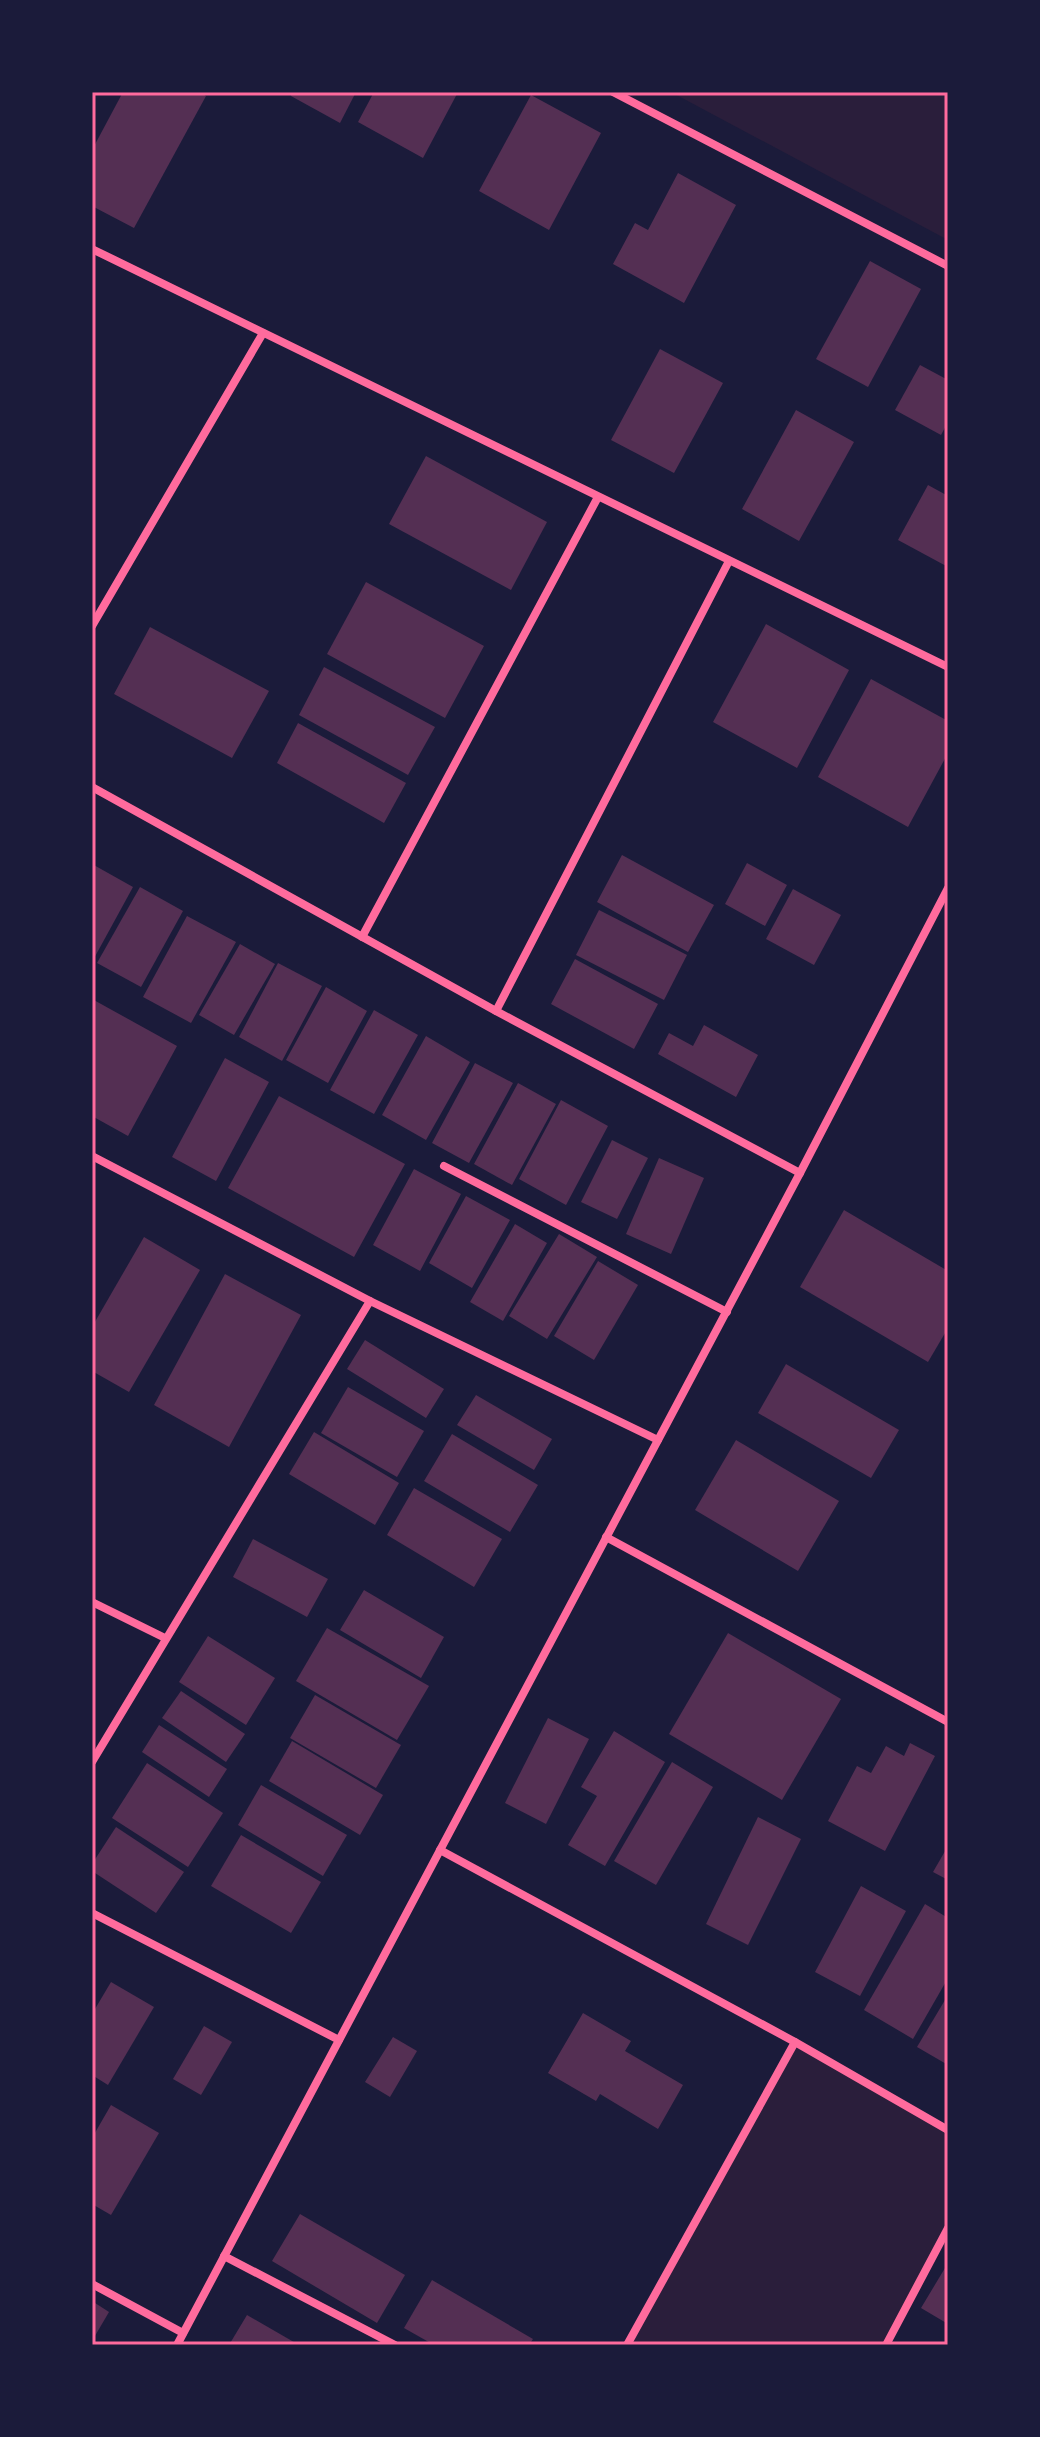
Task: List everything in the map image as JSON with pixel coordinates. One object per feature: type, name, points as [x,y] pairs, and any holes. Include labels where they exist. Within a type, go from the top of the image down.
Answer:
[{"type":"street","points":[[613,92],[948,266]]},
{"type":"street","points":[[92,249],[948,667]]},
{"type":"street","points":[[92,626],[263,333]]},
{"type":"street","points":[[362,937],[598,497]]},
{"type":"street","points":[[496,1011],[729,561]]},
{"type":"street","points":[[92,787],[496,1011],[800,1173]]},
{"type":"street","points":[[177,2345],[727,1312],[948,888]]},
{"type":"street","points":[[92,1156],[370,1301],[658,1440]]},
{"type":"street","points":[[444,1166],[727,1312]]},
{"type":"street","points":[[92,1762],[370,1301]]},
{"type":"street","points":[[606,1537],[948,1722]]},
{"type":"street","points":[[92,1602],[165,1638]]},
{"type":"street","points":[[440,1850],[795,2042],[948,2130]]},
{"type":"street","points":[[92,1913],[339,2040]]},
{"type":"street","points":[[627,2345],[795,2042]]},
{"type":"street","points":[[886,2345],[948,2228]]},
{"type":"street","points":[[224,2256],[395,2345]]},
{"type":"street","points":[[92,2284],[183,2333]]},
{"type":"shaded area","points":[[671,92],[948,92],[948,240]]},
{"type":"shaded area","points":[[795,2042],[948,2130],[948,2228],[886,2345],[627,2345]]},
{"type":"building","points":[[123,92],[200,92],[206,96],[134,228],[92,206],[92,150]]},
{"type":"building","points":[[292,92],[356,92],[340,123],[291,96]]},
{"type":"building","points":[[374,92],[458,92],[423,158],[358,122]]},
{"type":"building","points":[[531,95],[601,133],[549,230],[479,191]]},
{"type":"building","points":[[678,173],[736,205],[684,303],[613,264],[635,223],[648,230]]},
{"type":"building","points":[[870,261],[921,289],[868,387],[816,359]]},
{"type":"building","points":[[660,349],[723,383],[674,473],[611,440]]},
{"type":"building","points":[[920,365],[948,380],[948,422],[941,435],[895,410]]},
{"type":"building","points":[[796,410],[854,442],[799,541],[742,509]]},
{"type":"building","points":[[426,456],[547,522],[511,590],[389,524]]},
{"type":"building","points":[[928,485],[948,496],[948,567],[898,540]]},
{"type":"building","points":[[366,582],[484,646],[445,718],[327,654]]},
{"type":"building","points":[[766,624],[849,670],[797,768],[713,722]]},
{"type":"building","points":[[150,627],[269,691],[232,758],[114,694]]},
{"type":"building","points":[[324,667],[435,727],[408,775],[299,715]]},
{"type":"building","points":[[871,679],[948,721],[948,753],[908,827],[818,777]]},
{"type":"building","points":[[298,723],[406,783],[384,823],[277,763]]},
{"type":"building","points":[[622,855],[714,905],[688,952],[597,902]]},
{"type":"building","points":[[747,863],[787,885],[765,926],[725,904]]},
{"type":"building","points":[[92,864],[133,887],[92,962]]},
{"type":"building","points":[[140,887],[183,911],[141,987],[97,963]]},
{"type":"building","points":[[793,889],[841,915],[814,965],[766,939]]},
{"type":"building","points":[[599,910],[687,955],[664,1000],[576,955]]},
{"type":"building","points":[[187,916],[236,942],[191,1023],[143,997]]},
{"type":"building","points":[[240,944],[275,964],[234,1035],[199,1015]]},
{"type":"building","points":[[575,959],[658,1004],[634,1049],[551,1004]]},
{"type":"building","points":[[278,963],[322,986],[282,1061],[239,1037]]},
{"type":"building","points":[[326,987],[367,1011],[328,1083],[286,1060]]},
{"type":"building","points":[[92,999],[177,1046],[128,1136],[92,1116]]},
{"type":"building","points":[[374,1010],[418,1035],[374,1114],[330,1090]]},
{"type":"building","points":[[704,1025],[758,1055],[736,1097],[658,1054],[669,1033],[693,1046]]},
{"type":"building","points":[[426,1036],[470,1062],[426,1140],[382,1115]]},
{"type":"building","points":[[225,1058],[269,1082],[216,1181],[172,1157]]},
{"type":"building","points":[[475,1063],[513,1083],[469,1163],[432,1143]]},
{"type":"building","points":[[518,1083],[556,1104],[512,1185],[474,1164]]},
{"type":"building","points":[[279,1096],[405,1164],[354,1257],[228,1188]]},
{"type":"building","points":[[561,1100],[608,1126],[566,1205],[519,1179]]},
{"type":"building","points":[[612,1140],[648,1158],[617,1219],[581,1202]]},
{"type":"building","points":[[659,1158],[704,1178],[671,1254],[626,1234]]},
{"type":"building","points":[[414,1169],[461,1194],[420,1271],[373,1245]]},
{"type":"building","points":[[466,1196],[510,1220],[472,1288],[429,1263]]},
{"type":"building","points":[[844,1210],[948,1271],[948,1328],[928,1362],[800,1287]]},
{"type":"building","points":[[515,1224],[547,1243],[503,1321],[470,1302]]},
{"type":"building","points":[[559,1234],[597,1257],[547,1339],[509,1316]]},
{"type":"building","points":[[144,1237],[200,1270],[129,1392],[92,1371],[92,1327]]},
{"type":"building","points":[[598,1261],[638,1285],[594,1360],[554,1336]]},
{"type":"building","points":[[225,1274],[301,1315],[229,1447],[154,1405]]},
{"type":"building","points":[[365,1340],[444,1389],[426,1418],[347,1369]]},
{"type":"building","points":[[786,1364],[899,1430],[871,1478],[758,1413]]},
{"type":"building","points":[[348,1387],[424,1431],[397,1477],[321,1433]]},
{"type":"building","points":[[476,1395],[552,1439],[534,1470],[457,1425]]},
{"type":"building","points":[[314,1432],[399,1483],[375,1525],[289,1474]]},
{"type":"building","points":[[452,1434],[538,1485],[510,1532],[424,1481]]},
{"type":"building","points":[[736,1440],[839,1501],[798,1571],[695,1510]]},
{"type":"building","points":[[414,1488],[502,1539],[474,1587],[387,1535]]},
{"type":"building","points":[[253,1539],[328,1579],[307,1617],[233,1577]]},
{"type":"building","points":[[364,1590],[444,1637],[421,1678],[340,1630]]},
{"type":"building","points":[[327,1628],[429,1686],[397,1740],[296,1681]]},
{"type":"building","points":[[728,1633],[841,1699],[782,1800],[669,1734]]},
{"type":"building","points":[[208,1636],[275,1678],[246,1725],[179,1682]]},
{"type":"building","points":[[181,1691],[245,1734],[226,1762],[162,1718]]},
{"type":"building","points":[[315,1695],[401,1745],[376,1788],[290,1738]]},
{"type":"building","points":[[548,1718],[589,1739],[546,1824],[505,1803]]},
{"type":"building","points":[[159,1725],[227,1769],[209,1797],[142,1752]]},
{"type":"building","points":[[614,1731],[665,1762],[605,1866],[568,1845],[597,1796],[581,1787]]},
{"type":"building","points":[[292,1741],[383,1795],[360,1835],[269,1781]]},
{"type":"building","points":[[910,1743],[935,1756],[885,1851],[828,1821],[857,1766],[871,1773],[886,1746],[904,1756]]},
{"type":"building","points":[[672,1762],[713,1787],[656,1885],[614,1861]]},
{"type":"building","points":[[147,1763],[223,1813],[188,1867],[112,1818]]},
{"type":"building","points":[[261,1785],[347,1835],[323,1876],[238,1825]]},
{"type":"building","points":[[758,1817],[801,1839],[748,1945],[706,1924]]},
{"type":"building","points":[[116,1827],[184,1872],[156,1913],[92,1871],[92,1864]]},
{"type":"building","points":[[241,1835],[321,1882],[291,1933],[211,1886]]},
{"type":"building","points":[[948,1846],[948,1880],[933,1872]]},
{"type":"building","points":[[861,1886],[906,1911],[860,1996],[815,1972]]},
{"type":"building","points":[[925,1904],[948,1918],[948,1978],[913,2039],[864,2010]]},
{"type":"building","points":[[111,1982],[154,2007],[108,2085],[92,2075],[92,2014]]},
{"type":"building","points":[[948,1995],[948,2065],[917,2047]]},
{"type":"building","points":[[583,2013],[631,2041],[625,2051],[683,2085],[658,2129],[600,2094],[596,2101],[548,2073]]},
{"type":"building","points":[[204,2026],[232,2042],[201,2095],[173,2079]]},
{"type":"building","points":[[393,2037],[417,2051],[390,2097],[365,2082]]},
{"type":"building","points":[[111,2105],[159,2133],[111,2215],[92,2204],[92,2138]]},
{"type":"building","points":[[300,2214],[405,2275],[377,2323],[272,2261]]},
{"type":"building","points":[[948,2263],[948,2324],[921,2308]]},
{"type":"building","points":[[432,2280],[533,2339],[529,2345],[434,2345],[404,2328]]},
{"type":"building","points":[[92,2301],[109,2312],[92,2341]]},
{"type":"building","points":[[247,2315],[299,2345],[229,2345]]}]
